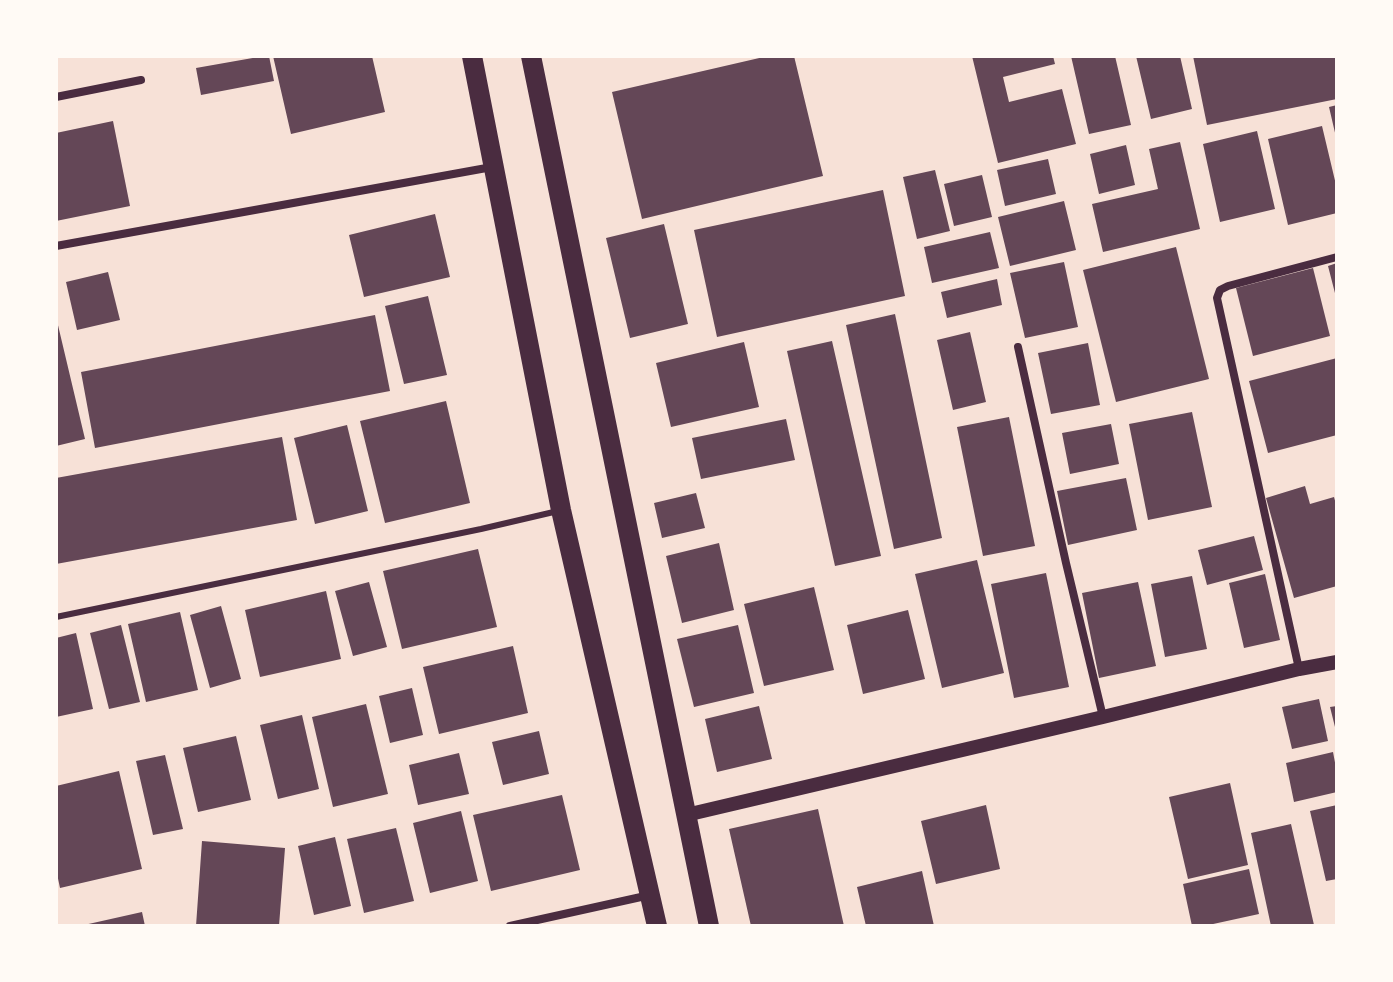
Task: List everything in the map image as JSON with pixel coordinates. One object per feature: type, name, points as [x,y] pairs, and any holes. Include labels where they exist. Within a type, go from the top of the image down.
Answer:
[{"type":"main road","points":[[472,56],[561,510],[657,926]]},
{"type":"main road","points":[[531,56],[709,926]]},
{"type":"street","points":[[56,97],[141,80]]},
{"type":"street","points":[[56,246],[494,166]]},
{"type":"street","points":[[1299,669],[1217,298],[1220,290],[1228,286],[1337,257]]},
{"type":"street","points":[[1018,347],[1103,717]]},
{"type":"street","points":[[686,815],[1337,662]]},
{"type":"street","points":[[510,926],[650,895]]},
{"type":"lane","points":[[56,617],[561,510]]},
{"type":"building","points":[[269,56],[274,81],[201,95],[196,68]]},
{"type":"building","points":[[273,56],[372,56],[385,112],[291,134]]},
{"type":"building","points":[[768,56],[794,56],[823,176],[642,219],[612,92]]},
{"type":"building","points":[[972,56],[1053,56],[1055,64],[1003,77],[1009,102],[1062,89],[1076,144],[998,163]]},
{"type":"building","points":[[1071,56],[1115,56],[1131,125],[1089,134]]},
{"type":"building","points":[[1136,56],[1180,56],[1192,109],[1151,119]]},
{"type":"building","points":[[1193,56],[1337,56],[1337,99],[1207,125]]},
{"type":"building","points":[[1337,105],[1337,137],[1336,137],[1329,107]]},
{"type":"building","points":[[113,121],[130,206],[56,221],[56,133]]},
{"type":"building","points":[[1322,126],[1337,189],[1337,213],[1288,225],[1268,139]]},
{"type":"building","points":[[1257,131],[1275,209],[1220,222],[1203,144]]},
{"type":"building","points":[[1180,142],[1200,229],[1103,252],[1092,204],[1158,189],[1149,149]]},
{"type":"building","points":[[1126,145],[1135,185],[1099,194],[1090,154]]},
{"type":"building","points":[[1048,159],[1056,194],[1005,206],[997,170]]},
{"type":"building","points":[[935,170],[950,231],[917,239],[903,177]]},
{"type":"building","points":[[982,175],[992,217],[954,226],[944,184]]},
{"type":"building","points":[[883,190],[905,296],[717,337],[694,230]]},
{"type":"building","points":[[1064,201],[1076,250],[1010,266],[998,217]]},
{"type":"building","points":[[435,214],[450,277],[364,297],[349,235]]},
{"type":"building","points":[[664,224],[688,324],[630,338],[606,238]]},
{"type":"building","points":[[990,232],[999,268],[932,283],[924,247]]},
{"type":"building","points":[[1176,247],[1209,379],[1116,402],[1083,270]]},
{"type":"building","points":[[1064,262],[1078,327],[1025,338],[1010,273]]},
{"type":"building","points":[[1337,263],[1337,297],[1336,297],[1328,266]]},
{"type":"building","points":[[1313,268],[1330,336],[1253,356],[1236,288]]},
{"type":"building","points":[[108,272],[120,320],[77,330],[66,282]]},
{"type":"building","points":[[997,279],[1002,305],[947,318],[941,292]]},
{"type":"building","points":[[428,296],[447,375],[404,384],[385,306]]},
{"type":"building","points":[[895,314],[942,538],[894,549],[846,325]]},
{"type":"building","points":[[375,315],[390,391],[95,448],[81,372]]},
{"type":"building","points":[[56,322],[85,439],[56,446]]},
{"type":"building","points":[[970,332],[986,402],[953,410],[937,340]]},
{"type":"building","points":[[832,341],[881,556],[835,566],[787,351]]},
{"type":"building","points":[[744,342],[759,407],[671,427],[656,363]]},
{"type":"building","points":[[1088,343],[1100,405],[1051,414],[1038,353]]},
{"type":"building","points":[[1337,358],[1337,435],[1268,453],[1249,381]]},
{"type":"building","points":[[446,401],[470,503],[385,523],[360,421]]},
{"type":"building","points":[[1192,412],[1212,507],[1148,520],[1129,424]]},
{"type":"building","points":[[1009,417],[1035,546],[983,556],[957,427]]},
{"type":"building","points":[[786,419],[795,460],[701,479],[692,438]]},
{"type":"building","points":[[1111,424],[1119,464],[1070,474],[1062,433]]},
{"type":"building","points":[[347,425],[368,511],[315,524],[294,438]]},
{"type":"building","points":[[282,437],[297,520],[56,564],[56,478]]},
{"type":"building","points":[[1126,478],[1137,530],[1068,545],[1057,491]]},
{"type":"building","points":[[1305,486],[1310,504],[1334,497],[1337,508],[1337,586],[1294,598],[1266,498]]},
{"type":"building","points":[[696,493],[705,528],[662,538],[654,503]]},
{"type":"building","points":[[1254,536],[1263,570],[1207,585],[1198,550]]},
{"type":"building","points":[[719,543],[734,610],[682,623],[666,556]]},
{"type":"building","points":[[478,549],[497,627],[402,649],[383,571]]},
{"type":"building","points":[[977,560],[1004,673],[942,688],[915,574]]},
{"type":"building","points":[[1046,573],[1069,687],[1014,698],[991,584]]},
{"type":"building","points":[[1265,574],[1280,640],[1244,648],[1229,583]]},
{"type":"building","points":[[1192,576],[1207,649],[1165,657],[1151,584]]},
{"type":"building","points":[[369,582],[387,647],[353,656],[335,591]]},
{"type":"building","points":[[1138,582],[1156,666],[1099,678],[1082,593]]},
{"type":"building","points":[[814,587],[834,670],[764,686],[744,604]]},
{"type":"building","points":[[326,591],[341,659],[260,677],[245,610]]},
{"type":"building","points":[[221,606],[241,679],[210,688],[190,615]]},
{"type":"building","points":[[908,610],[925,679],[863,694],[847,625]]},
{"type":"building","points":[[180,612],[198,690],[146,702],[128,624]]},
{"type":"building","points":[[121,625],[140,702],[109,709],[90,633]]},
{"type":"building","points":[[738,625],[754,693],[694,707],[677,639]]},
{"type":"building","points":[[76,633],[93,709],[56,717],[56,638]]},
{"type":"building","points":[[513,646],[528,713],[439,734],[423,667]]},
{"type":"building","points":[[412,688],[423,735],[390,743],[379,696]]},
{"type":"building","points":[[1319,699],[1328,741],[1292,749],[1282,707]]},
{"type":"building","points":[[366,704],[388,794],[333,807],[312,717]]},
{"type":"building","points":[[759,706],[772,759],[717,772],[705,719]]},
{"type":"building","points":[[1337,706],[1337,731],[1336,731],[1330,707]]},
{"type":"building","points":[[302,715],[319,789],[278,799],[260,725]]},
{"type":"building","points":[[539,731],[549,774],[503,785],[492,742]]},
{"type":"building","points":[[236,736],[251,800],[198,812],[183,748]]},
{"type":"building","points":[[1333,752],[1337,792],[1294,802],[1286,763]]},
{"type":"building","points":[[459,753],[469,794],[418,805],[409,765]]},
{"type":"building","points":[[165,755],[183,829],[153,835],[136,761]]},
{"type":"building","points":[[119,771],[142,869],[60,888],[56,869],[56,786]]},
{"type":"building","points":[[1230,783],[1248,865],[1188,879],[1169,797]]},
{"type":"building","points":[[562,795],[580,870],[491,891],[473,815]]},
{"type":"building","points":[[986,805],[1000,869],[936,884],[921,821]]},
{"type":"building","points":[[1337,805],[1337,879],[1326,881],[1310,811]]},
{"type":"building","points":[[818,809],[844,926],[751,926],[729,829]]},
{"type":"building","points":[[461,811],[478,881],[430,893],[413,823]]},
{"type":"building","points":[[1291,824],[1314,925],[1271,926],[1251,833]]},
{"type":"building","points":[[396,828],[414,901],[364,913],[347,839]]},
{"type":"building","points":[[335,837],[351,906],[314,915],[298,846]]},
{"type":"building","points":[[202,841],[285,848],[279,926],[196,926]]},
{"type":"building","points":[[1249,869],[1259,914],[1192,926],[1183,884]]},
{"type":"building","points":[[922,871],[934,926],[866,926],[857,887]]},
{"type":"building","points":[[142,912],[145,926],[84,926],[84,925]]}]
